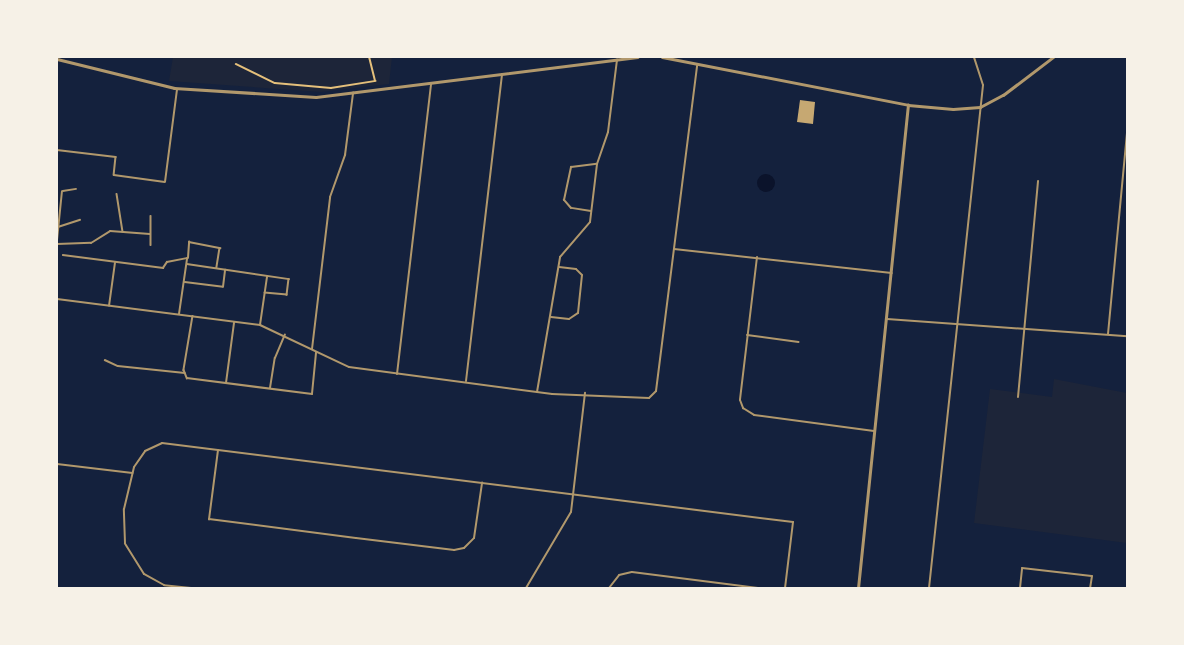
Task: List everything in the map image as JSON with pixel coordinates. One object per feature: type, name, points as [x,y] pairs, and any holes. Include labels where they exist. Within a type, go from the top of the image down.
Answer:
[{"type":"street","points":[[57,59],[177,88],[316,97],[638,57]]},
{"type":"street","points":[[662,57],[909,105],[943,109],[980,107],[1003,95],[1053,57]]},
{"type":"street","points":[[929,588],[983,85],[974,57]]},
{"type":"street","points":[[537,392],[564,250],[588,227],[597,164],[608,132],[617,60]]},
{"type":"street","points":[[57,300],[260,325],[285,335],[339,365],[537,392],[585,393],[643,399],[655,393],[658,377],[697,64]]},
{"type":"street","points":[[466,382],[502,74]]},
{"type":"street","points":[[397,374],[431,83]]},
{"type":"street","points":[[311,350],[330,196],[345,155],[353,93]]},
{"type":"street","points":[[858,588],[909,105]]},
{"type":"street","points":[[1108,334],[1127,132]]},
{"type":"street","points":[[591,211],[571,208],[564,200],[571,167],[597,164]]},
{"type":"street","points":[[1018,397],[1038,181]]},
{"type":"street","points":[[62,191],[57,242],[91,243],[110,231],[150,234]]},
{"type":"street","points":[[674,249],[892,273]]},
{"type":"street","points":[[757,257],[740,400],[746,412],[874,431]]},
{"type":"street","points":[[552,317],[569,320],[578,314],[582,275],[576,269],[559,267]]},
{"type":"street","points":[[887,319],[958,326],[1127,336]]},
{"type":"street","points":[[747,335],[799,342]]},
{"type":"street","points":[[526,588],[563,530],[574,494],[585,393]]},
{"type":"street","points":[[191,588],[151,579],[130,557],[123,526],[132,473],[141,455],[162,443],[793,522],[785,588]]},
{"type":"street","points":[[218,450],[209,519],[356,538],[454,550],[464,548],[474,538],[482,483]]},
{"type":"street","points":[[57,464],[132,473]]},
{"type":"street","points":[[1020,588],[1022,568],[1092,576],[1090,588]]},
{"type":"street","points":[[609,588],[619,575],[632,572],[758,588]]},
{"type":"lane","points":[[57,150],[116,157],[114,175],[165,182],[177,88]]},
{"type":"lane","points":[[62,191],[76,189]]},
{"type":"lane","points":[[117,194],[123,232]]},
{"type":"lane","points":[[151,216],[151,245]]},
{"type":"lane","points":[[58,227],[80,220]]},
{"type":"lane","points":[[179,315],[189,243],[220,248],[217,268]]},
{"type":"lane","points":[[63,255],[163,268],[167,262],[188,258]]},
{"type":"lane","points":[[109,306],[115,262]]},
{"type":"lane","points":[[187,264],[289,279],[287,295],[265,293]]},
{"type":"lane","points":[[184,281],[223,287],[225,269]]},
{"type":"lane","points":[[260,325],[267,276]]},
{"type":"lane","points":[[193,316],[185,373],[187,378],[312,394],[316,353]]},
{"type":"lane","points":[[226,384],[234,322]]},
{"type":"lane","points":[[270,390],[274,358],[285,335]]},
{"type":"lane","points":[[105,360],[118,366],[185,373]]},
{"type":"path","points":[[236,64],[275,83],[331,88],[375,81],[369,57]]},
{"type":"shaded area","points":[[173,57],[392,57],[389,84],[321,92],[169,81]]},
{"type":"shaded area","points":[[766,174],[772,177],[775,183],[772,189],[766,192],[760,189],[757,183],[760,177]]},
{"type":"shaded area","points":[[1054,379],[1127,393],[1127,543],[974,523],[990,389],[1052,397]]},
{"type":"building","points":[[800,100],[815,102],[813,124],[797,122]]}]
